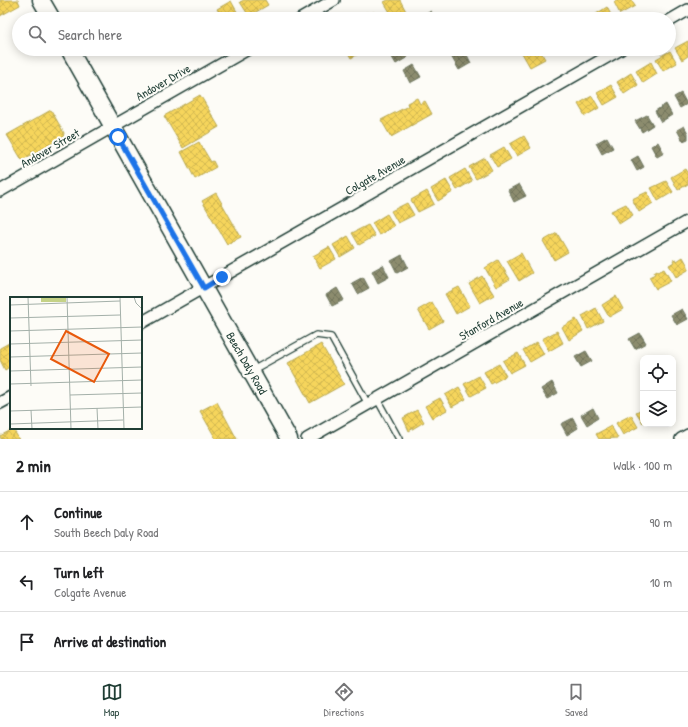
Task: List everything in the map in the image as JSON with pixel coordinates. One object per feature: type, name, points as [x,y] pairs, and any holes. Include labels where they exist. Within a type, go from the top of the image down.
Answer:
[{"type":"main road","points":[[41,0],[48,12]]},
{"type":"main road","name":"Beech Daly Road","points":[[72,56],[289,439]]},
{"type":"street","points":[[313,12],[334,0]]},
{"type":"street","points":[[676,17],[688,10]]},
{"type":"street","name":"Andover Drive","points":[[113,127],[236,56]]},
{"type":"street","name":"Colgate Avenue","points":[[142,323],[609,56]]},
{"type":"street","name":"Andover Street","points":[[0,191],[113,127]]},
{"type":"street","name":"Stanford Avenue","points":[[307,439],[688,221]]},
{"type":"street","points":[[0,403],[10,398]]},
{"type":"street","points":[[681,439],[688,435]]},
{"type":"lane","points":[[251,371],[316,335],[332,337],[372,402],[399,439]]},
{"type":"building: Homes","points":[[0,0],[18,0],[20,5],[0,16]]},
{"type":"building: Homes","points":[[244,0],[265,0],[268,5],[256,12],[246,12],[240,2]]},
{"type":"building: Homes","points":[[388,0],[400,0],[406,12],[390,12],[384,2]]},
{"type":"building: Homes","points":[[618,0],[631,0],[635,6],[624,12],[619,12],[614,2]]},
{"type":"building: Homes","points":[[231,1],[237,12],[219,12],[217,9]]},
{"type":"building: Homes","points":[[607,7],[610,12],[599,12]]},
{"type":"building: Homes","points":[[688,41],[688,56],[682,60],[676,47]]},
{"type":"building: Homes","points":[[524,56],[543,56],[545,59],[530,67]]},
{"type":"building: Homes","points":[[661,56],[673,56],[677,63],[663,71],[656,59]]},
{"type":"building: Homes","points":[[651,62],[657,74],[643,83],[636,71]]},
{"type":"building: Homes","points":[[631,73],[638,85],[624,94],[617,82]]},
{"type":"building: Homes","points":[[611,85],[618,97],[604,105],[597,93]]},
{"type":"building: Homes","points":[[200,95],[219,127],[183,148],[164,116]]},
{"type":"building: Homes","points":[[592,96],[599,108],[585,116],[578,104]]},
{"type":"building: Homes","points":[[417,98],[420,104],[425,101],[432,114],[391,137],[381,120],[408,106],[407,103]]},
{"type":"building: Homes","points":[[51,110],[64,133],[63,137],[22,160],[7,135]]},
{"type":"building: Homes","points":[[524,136],[531,148],[517,156],[510,144]]},
{"type":"building: Homes","points":[[199,142],[211,162],[213,161],[216,167],[195,179],[181,152]]},
{"type":"building: Homes","points":[[504,147],[511,159],[497,167],[490,155]]},
{"type":"building: Homes","points":[[485,158],[492,170],[476,179],[469,167]]},
{"type":"building: Homes","points":[[465,169],[472,181],[457,190],[450,178]]},
{"type":"building: Homes","points":[[685,169],[688,174],[688,184],[678,190],[671,177]]},
{"type":"building: Homes","points":[[446,180],[453,192],[438,201],[431,189]]},
{"type":"building: Homes","points":[[666,181],[673,192],[658,201],[651,188]]},
{"type":"building: Homes","points":[[427,191],[434,204],[418,212],[411,200]]},
{"type":"building: Homes","points":[[647,192],[653,203],[639,212],[632,199]]},
{"type":"building: Homes","points":[[216,193],[241,237],[227,244],[202,201]]},
{"type":"building: Homes","points":[[407,203],[414,215],[398,223],[391,211]]},
{"type":"building: Homes","points":[[626,204],[633,215],[619,224],[611,211]]},
{"type":"building: Homes","points":[[387,214],[394,226],[379,235],[372,223]]},
{"type":"building: Homes","points":[[368,225],[375,236],[359,245],[352,233]]},
{"type":"building: Homes","points":[[557,233],[568,252],[554,260],[543,241]]},
{"type":"building: Homes","points":[[348,236],[355,248],[340,257],[333,245]]},
{"type":"building: Homes","points":[[329,247],[336,259],[320,268],[313,256]]},
{"type":"building: Homes","points":[[521,253],[532,273],[519,281],[507,261]]},
{"type":"building: Homes","points":[[683,257],[688,266],[688,270],[676,277],[669,265],[674,262],[673,260],[676,259],[677,261]]},
{"type":"building: Homes","points":[[498,260],[510,279],[496,287],[485,268]]},
{"type":"building: Homes","points":[[664,269],[671,281],[656,289],[649,277],[655,274],[654,272],[657,270],[658,272]]},
{"type":"building: Homes","points":[[482,276],[494,295],[480,303],[469,284]]},
{"type":"building: Homes","points":[[459,287],[470,306],[456,314],[445,294]]},
{"type":"building: Homes","points":[[616,296],[623,309],[609,317],[602,305]]},
{"type":"building: Homes","points":[[432,302],[443,321],[429,329],[418,310]]},
{"type":"building: Homes","points":[[596,308],[603,321],[588,329],[582,316]]},
{"type":"building: Homes","points":[[576,319],[583,331],[569,340],[562,327]]},
{"type":"building: Homes","points":[[557,331],[563,343],[549,351],[542,339]]},
{"type":"building: Homes","points":[[537,342],[544,354],[530,362],[523,350]]},
{"type":"building: Homes","points":[[9,343],[10,345],[10,367],[5,370],[0,360],[0,348]]},
{"type":"building: Homes","points":[[321,344],[344,384],[310,403],[288,363]]},
{"type":"building: Homes","points":[[518,353],[525,365],[510,373],[503,361]]},
{"type":"building: Homes","points":[[499,364],[506,376],[491,384],[484,372]]},
{"type":"building: Homes","points":[[479,376],[486,388],[471,396],[464,384]]},
{"type":"building: Homes","points":[[459,387],[466,399],[452,407],[445,395]]},
{"type":"building: Homes","points":[[440,398],[447,410],[432,418],[425,406]]},
{"type":"building: Homes","points":[[217,402],[237,439],[216,439],[200,411]]},
{"type":"building: Homes","points":[[417,410],[424,422],[409,431],[403,418]]},
{"type":"building: Homes","points":[[640,410],[640,418],[636,412]]},
{"type":"building: Homes","points":[[631,415],[638,427],[623,435],[616,423]]},
{"type":"building: Homes","points":[[611,426],[618,438],[599,439],[596,434]]},
{"type":"building: Homes","points":[[13,429],[19,439],[1,439],[0,436]]},
{"type":"building: Industry","points":[[391,56],[408,56],[408,57],[396,64]]},
{"type":"building: Industry","points":[[451,56],[468,56],[471,63],[459,70]]},
{"type":"building: Industry","points":[[414,65],[421,77],[410,83],[404,71]]},
{"type":"building: Industry","points":[[681,93],[687,104],[680,108],[674,97]]},
{"type":"building: Industry","points":[[666,104],[672,115],[661,122],[655,111]]},
{"type":"building: Industry","points":[[647,115],[653,125],[642,132],[635,121]]},
{"type":"building: Industry","points":[[684,126],[688,133],[688,139],[683,141],[677,130]]},
{"type":"building: Industry","points":[[607,137],[613,148],[602,154],[596,143]]},
{"type":"building: Industry","points":[[658,142],[664,153],[657,157],[651,146]]},
{"type":"building: Industry","points":[[638,156],[644,167],[637,171],[631,160]]},
{"type":"building: Industry","points":[[519,184],[526,196],[514,202],[508,190]]},
{"type":"building: Industry","points":[[402,255],[408,267],[397,273],[391,261]]},
{"type":"building: Industry","points":[[383,265],[389,277],[378,283],[372,271]]},
{"type":"building: Industry","points":[[363,277],[369,288],[358,294],[352,283]]},
{"type":"building: Industry","points":[[337,288],[344,300],[332,306],[326,295]]},
{"type":"building: Industry","points":[[682,309],[688,319],[677,325],[671,315]]},
{"type":"building: Industry","points":[[640,333],[646,343],[635,349],[629,339]]},
{"type":"building: Industry","points":[[586,351],[592,361],[581,367],[575,357]]},
{"type":"building: Industry","points":[[552,382],[558,393],[547,399],[541,389]]},
{"type":"building: Industry","points":[[593,408],[598,418],[587,425],[581,415]]},
{"type":"building: Industry","points":[[573,418],[578,428],[567,435],[561,424]]},
{"type":"route","points":[[118,137],[204,288],[222,277]]}]
